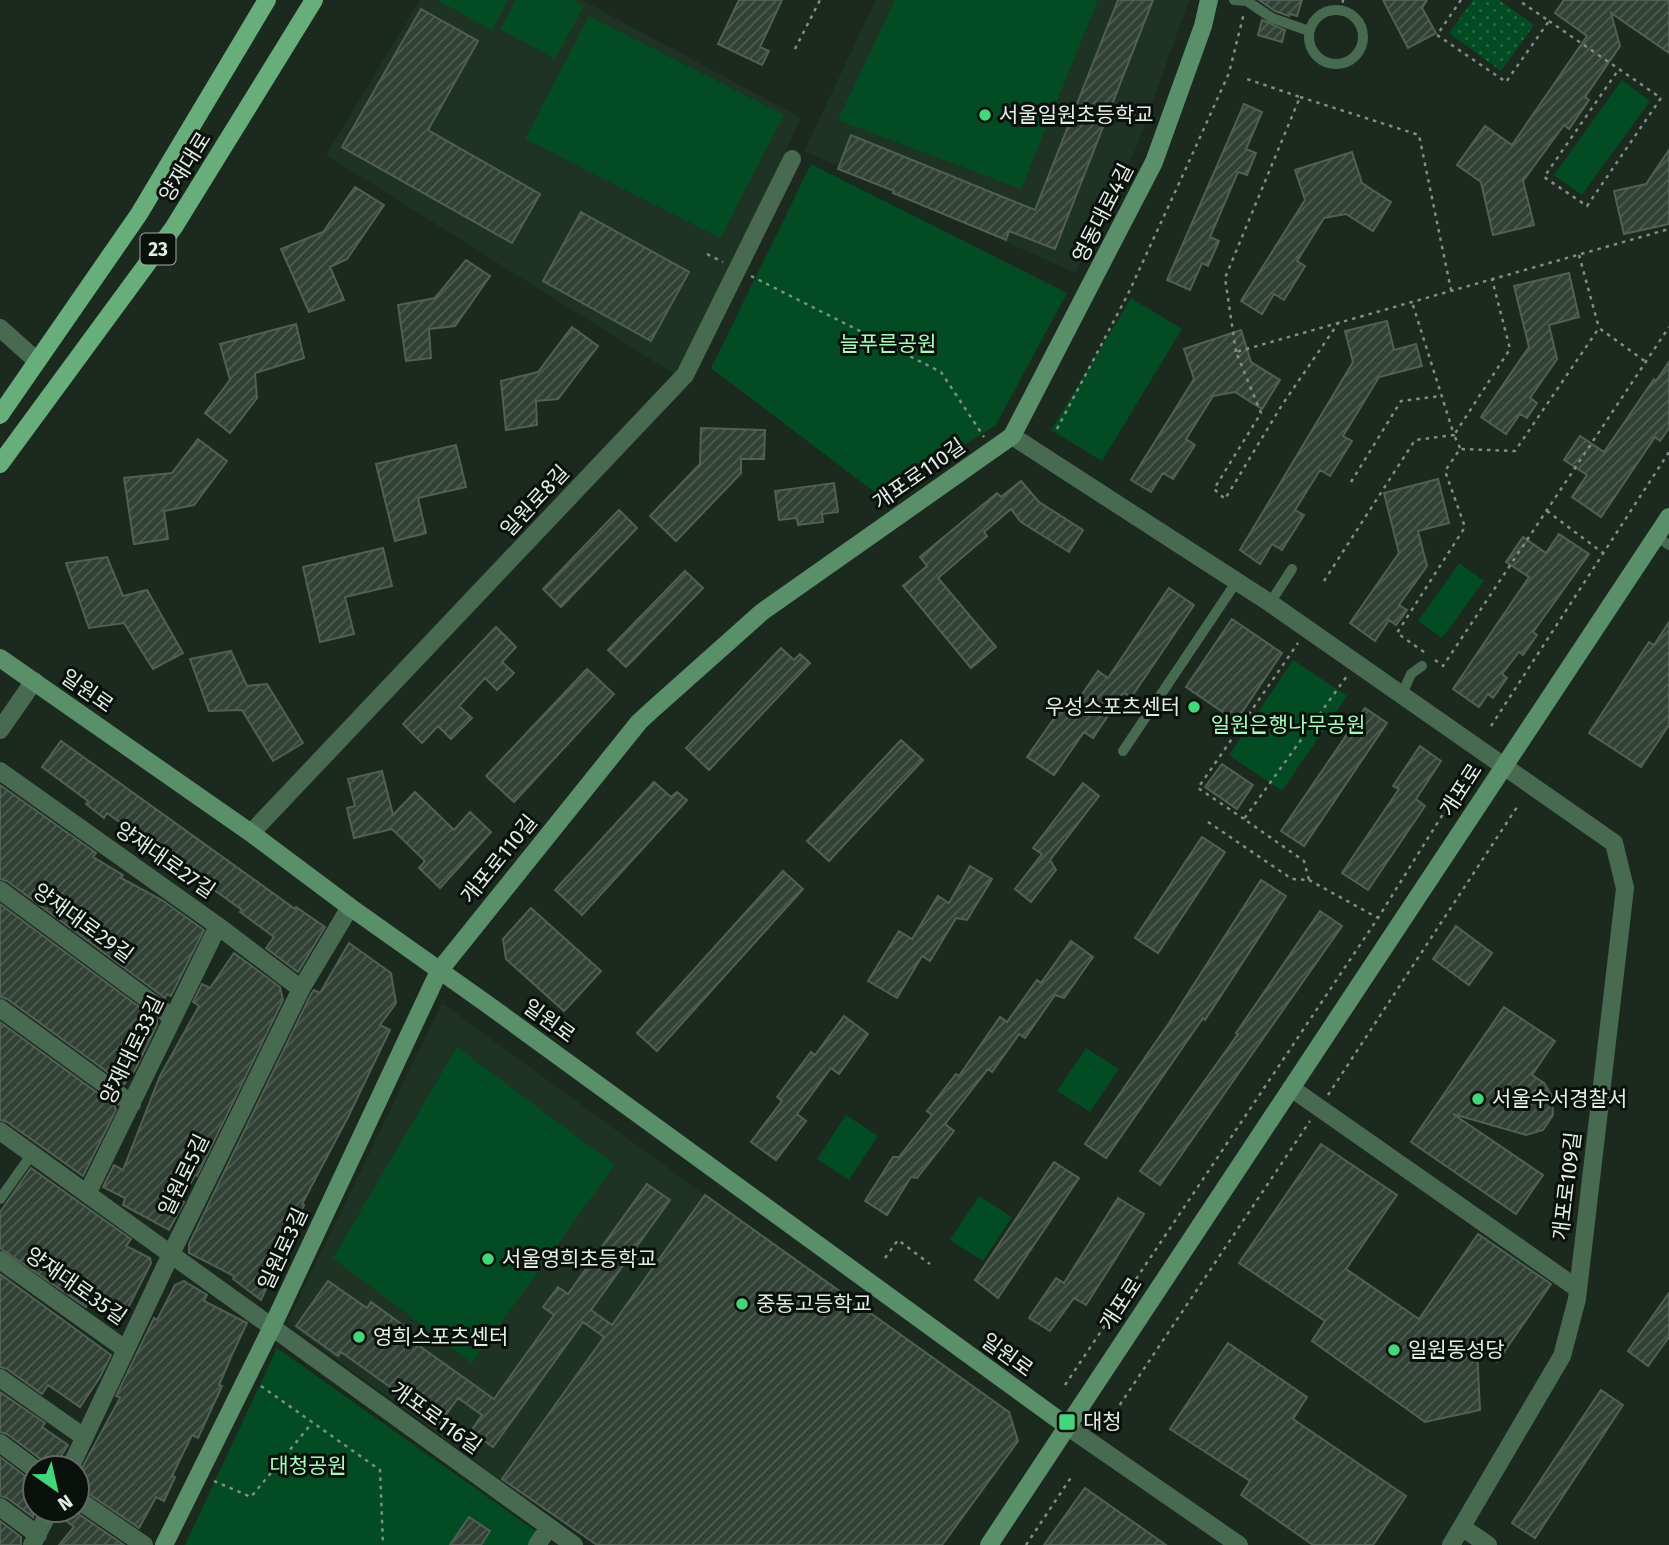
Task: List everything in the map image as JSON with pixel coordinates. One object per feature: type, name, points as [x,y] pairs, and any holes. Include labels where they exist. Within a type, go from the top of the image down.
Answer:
[{"type":"main road","name":"양재대로","points":[[0,415],[139,214],[267,0]]},
{"type":"main road","name":"양재대로","points":[[0,464],[174,227],[313,0]]},
{"type":"street","name":"영동대로4길","points":[[1012,436],[1154,162],[1203,26],[1209,0]]},
{"type":"street","name":"일원로8길","points":[[251,833],[685,375],[792,159]]},
{"type":"street","points":[[0,328],[37,361]]},
{"type":"street","points":[[1012,436],[1270,603],[1503,767]]},
{"type":"street","name":"개포로110길","points":[[439,971],[639,722],[762,612],[1012,436]]},
{"type":"street","name":"개포로","points":[[989,1545],[1503,767],[1662,541],[1669,517]]},
{"type":"street","name":"일원로","points":[[0,658],[251,833],[1067,1426]]},
{"type":"street","points":[[0,730],[34,681]]},
{"type":"street","name":"개포로109길","points":[[1451,1545],[1562,1356],[1578,1289],[1625,888],[1615,843],[1503,767]]},
{"type":"street","name":"양재대로27길","points":[[0,771],[218,926],[301,989]]},
{"type":"street","name":"양재대로29길","points":[[0,890],[173,1018]]},
{"type":"street","name":"일원로5길","points":[[76,1454],[301,989],[351,908]]},
{"type":"street","name":"양재대로33길","points":[[87,1194],[218,926]]},
{"type":"street","name":"일원로3길","points":[[164,1545],[272,1327],[439,971]]},
{"type":"street","points":[[0,1008],[131,1104]]},
{"type":"street","points":[[1290,1088],[1578,1289]]},
{"type":"street","points":[[0,1131],[272,1327]]},
{"type":"street","name":"양재대로35길","points":[[0,1260],[125,1349]]},
{"type":"street","name":"개포로116길","points":[[272,1327],[574,1545]]},
{"type":"street","points":[[0,1378],[84,1437]]},
{"type":"street","points":[[1067,1426],[1239,1545]]},
{"type":"street","points":[[0,1443],[21,1459]]},
{"type":"street","points":[[0,1507],[35,1540],[43,1524]]},
{"type":"street","points":[[91,1509],[144,1545]]},
{"type":"street","points":[[537,1545],[549,1527]]},
{"type":"street","points":[[1463,1528],[1488,1545]]},
{"type":"lane","points":[[1234,0],[1247,1],[1272,18],[1309,31]]},
{"type":"lane","points":[[1343,5],[1357,20],[1363,38],[1361,47],[1350,60],[1341,64],[1324,61],[1311,49],[1309,31],[1318,16],[1343,5]]},
{"type":"lane","points":[[1270,603],[1293,569]]},
{"type":"lane","points":[[1124,751],[1237,581]]},
{"type":"lane","points":[[1402,694],[1411,674],[1422,666]]},
{"type":"lane","points":[[0,1199],[32,1154]]},
{"type":"path","points":[[795,49],[820,0]]},
{"type":"path","points":[[1461,0],[1437,35],[1506,82],[1549,21]]},
{"type":"path","points":[[1518,0],[1549,21],[1619,69],[1661,98],[1587,206],[1544,177],[1619,69]]},
{"type":"path","points":[[1057,429],[1128,294],[1188,166],[1228,73],[1247,1]]},
{"type":"path","points":[[1244,78],[1419,135],[1451,291]]},
{"type":"path","points":[[1300,97],[1225,278],[1236,352],[1262,413],[1214,489],[1225,499],[1282,405],[1339,322]]},
{"type":"path","points":[[1236,352],[1669,229]]},
{"type":"path","points":[[707,254],[941,372],[992,450]]},
{"type":"path","points":[[1578,254],[1599,328],[1646,362]]},
{"type":"path","points":[[1324,581],[1415,440],[1454,435],[1510,349],[1492,279]]},
{"type":"path","points":[[1412,302],[1460,449]]},
{"type":"path","points":[[1434,659],[1443,666],[1669,327]]},
{"type":"path","points":[[1460,449],[1514,451],[1599,328]]},
{"type":"path","points":[[1351,482],[1401,401],[1441,396]]},
{"type":"path","points":[[1424,653],[1397,633],[1465,527],[1445,471],[1460,449]]},
{"type":"path","points":[[1491,726],[1669,452]]},
{"type":"path","points":[[1546,511],[1602,553]]},
{"type":"path","points":[[1300,641],[1198,788],[1304,861],[1309,880]]},
{"type":"path","points":[[1244,819],[1349,674]]},
{"type":"path","points":[[1065,1385],[1378,918],[1473,765]]},
{"type":"path","points":[[1208,822],[1292,879],[1309,880],[1378,918]]},
{"type":"path","points":[[885,1258],[898,1240],[930,1264]]},
{"type":"path","points":[[253,1381],[380,1470],[383,1545]]},
{"type":"path","points":[[208,1478],[251,1497],[313,1423]]},
{"type":"path","points":[[1026,1545],[1073,1476]]},
{"type":"shaded area","points":[[420,0],[582,0],[801,118],[679,377],[326,155]]},
{"type":"shaded area","name":"서울일원초등학교","points":[[876,0],[1189,0],[1137,146],[1075,273],[804,151]]},
{"type":"shaded area","name":"서울영희초등학교","points":[[442,1003],[705,1195],[501,1480],[287,1323]]},
{"type":"green space","points":[[437,0],[508,0],[492,30]]},
{"type":"green space","points":[[516,0],[573,0],[584,6],[555,59],[500,29]]},
{"type":"green space","points":[[895,0],[1098,0],[1021,189],[838,120]]},
{"type":"green space","points":[[1473,0],[1499,0],[1534,25],[1501,71],[1449,33]]},
{"type":"green space","points":[[589,16],[784,115],[720,238],[525,139]]},
{"type":"green space","points":[[1622,80],[1650,101],[1582,195],[1554,175]]},
{"type":"green space","name":"늘푸른공원","points":[[811,164],[1067,293],[996,425],[881,497],[711,368]]},
{"type":"green space","points":[[1131,298],[1182,329],[1102,461],[1051,430]]},
{"type":"green space","points":[[1459,563],[1484,581],[1442,638],[1418,621]]},
{"type":"green space","name":"일원은행나무공원","points":[[1293,660],[1347,696],[1282,791],[1229,755]]},
{"type":"green space","points":[[457,1047],[615,1165],[472,1363],[333,1258]]},
{"type":"green space","points":[[1086,1048],[1119,1069],[1090,1112],[1057,1091]]},
{"type":"green space","points":[[846,1115],[878,1136],[849,1180],[817,1159]]},
{"type":"green space","points":[[979,1196],[1012,1217],[983,1261],[950,1240]]},
{"type":"green space","name":"대청공원","points":[[277,1348],[537,1532],[528,1545],[185,1545]]},
{"type":"building","points":[[739,0],[782,0],[760,47],[769,51],[762,65],[718,44]]},
{"type":"building","points":[[1118,0],[1153,0],[1055,249],[1009,231],[1006,240],[838,169],[851,135],[1035,210]]},
{"type":"building","points":[[1259,0],[1302,0],[1297,16],[1289,16],[1275,11]]},
{"type":"building","points":[[1383,0],[1427,0],[1422,8],[1436,33],[1408,48]]},
{"type":"building","points":[[1564,0],[1669,0],[1669,53],[1611,13],[1620,46],[1585,97],[1589,100],[1569,129],[1564,125],[1523,181],[1534,225],[1493,235],[1481,182],[1457,165],[1485,126],[1512,145],[1587,36],[1555,13]]},
{"type":"building","points":[[421,9],[478,41],[428,130],[540,194],[512,243],[342,147]]},
{"type":"building","points":[[1262,20],[1285,30],[1282,42],[1258,35]]},
{"type":"building","points":[[1244,104],[1262,112],[1246,149],[1256,153],[1247,175],[1238,172],[1210,237],[1219,241],[1208,266],[1202,263],[1190,290],[1167,280]]},
{"type":"building","points":[[1669,150],[1669,224],[1624,234],[1614,191],[1646,184]]},
{"type":"building","points":[[1352,152],[1362,183],[1391,202],[1373,231],[1346,214],[1324,218],[1297,261],[1305,266],[1284,300],[1274,294],[1262,314],[1241,301],[1305,200],[1295,170]]},
{"type":"building","points":[[355,187],[384,205],[347,259],[330,267],[344,300],[309,312],[281,249],[323,232]]},
{"type":"building","points":[[581,212],[689,272],[651,341],[543,281]]},
{"type":"building","points":[[466,260],[490,276],[455,326],[429,329],[431,358],[406,361],[398,305],[435,298]]},
{"type":"building","points":[[1569,273],[1579,317],[1549,325],[1557,359],[1530,398],[1537,403],[1527,418],[1520,414],[1506,434],[1481,417],[1529,347],[1514,286]]},
{"type":"building","points":[[1387,321],[1394,350],[1416,344],[1422,366],[1379,377],[1343,436],[1352,441],[1330,476],[1320,470],[1295,510],[1304,515],[1282,550],[1272,544],[1260,564],[1240,550],[1353,362],[1345,331]]},
{"type":"building","points":[[296,324],[304,358],[255,373],[257,398],[230,433],[205,413],[230,380],[220,344]]},
{"type":"building","points":[[572,327],[598,346],[558,399],[536,401],[537,425],[506,430],[501,381],[538,372]]},
{"type":"building","points":[[1241,330],[1251,362],[1280,380],[1262,409],[1235,392],[1213,396],[1186,439],[1195,445],[1173,479],[1163,473],[1151,492],[1131,480],[1194,379],[1184,349]]},
{"type":"building","points":[[1669,362],[1669,428],[1660,441],[1655,437],[1601,517],[1572,497],[1587,475],[1564,460],[1580,436],[1604,452],[1654,379],[1656,381]]},
{"type":"building","points":[[701,428],[765,430],[764,459],[741,459],[741,473],[676,541],[650,516],[700,464]]},
{"type":"building","points":[[198,439],[227,461],[194,505],[164,511],[168,539],[134,544],[124,478],[172,473]]},
{"type":"building","points":[[456,445],[466,487],[418,498],[426,533],[395,541],[376,464]]},
{"type":"building","points":[[1438,479],[1449,523],[1418,531],[1427,566],[1399,605],[1407,610],[1396,625],[1389,620],[1375,641],[1350,623],[1399,553],[1384,493]]},
{"type":"building","points":[[1021,481],[1039,502],[1083,530],[1069,552],[1021,522],[1011,509],[984,532],[987,536],[938,578],[996,647],[971,668],[903,586],[927,566],[920,557],[997,493],[1001,497]]},
{"type":"building","points":[[834,483],[838,512],[822,514],[823,522],[798,525],[797,518],[779,520],[775,491]]},
{"type":"building","points":[[619,510],[637,528],[561,607],[543,589]]},
{"type":"building","points":[[1559,534],[1589,554],[1533,632],[1537,635],[1523,655],[1519,652],[1502,674],[1507,678],[1493,698],[1488,694],[1479,707],[1453,689],[1529,577],[1506,562],[1523,537],[1546,553]]},
{"type":"building","points":[[383,548],[392,586],[345,597],[354,634],[320,642],[303,567]]},
{"type":"building","points":[[107,557],[123,596],[147,590],[183,653],[153,669],[124,623],[89,628],[66,563]]},
{"type":"building","points":[[685,571],[703,588],[626,667],[608,650]]},
{"type":"building","points":[[1169,588],[1194,605],[1132,696],[1123,693],[1093,738],[1084,732],[1054,775],[1027,757],[1062,707],[1070,712],[1098,671],[1108,678]]},
{"type":"building","points":[[1232,619],[1282,653],[1236,721],[1186,687]]},
{"type":"building","points":[[1669,622],[1669,725],[1641,767],[1589,733],[1649,642],[1654,645]]},
{"type":"building","points":[[496,627],[516,647],[502,662],[514,673],[497,690],[485,678],[459,706],[472,718],[451,739],[438,726],[422,743],[403,724]]},
{"type":"building","points":[[781,648],[794,660],[800,654],[810,663],[709,770],[686,748]]},
{"type":"building","points":[[231,651],[247,686],[267,684],[303,743],[273,761],[242,710],[209,711],[190,659]]},
{"type":"building","points":[[587,669],[614,694],[514,802],[486,776]]},
{"type":"building","points":[[1365,708],[1387,723],[1304,846],[1281,831]]},
{"type":"building","points":[[901,740],[923,760],[829,861],[807,841]]},
{"type":"building","points":[[61,741],[295,909],[296,907],[325,927],[298,972],[266,948],[274,937],[240,912],[242,910],[107,813],[104,818],[86,804],[88,801],[42,767]]},
{"type":"building","points":[[1420,746],[1441,761],[1416,799],[1425,806],[1368,890],[1342,873],[1399,789],[1393,786]]},
{"type":"building","points":[[1222,764],[1253,785],[1237,809],[1205,787]]},
{"type":"building","points":[[382,771],[393,815],[415,792],[454,830],[470,812],[491,832],[440,888],[419,868],[425,861],[392,829],[354,838],[347,808],[355,806],[348,779]]},
{"type":"building","points":[[654,782],[671,797],[677,792],[687,800],[582,915],[555,890]]},
{"type":"building","points":[[1083,783],[1099,796],[1050,860],[1056,870],[1031,902],[1015,889],[1042,854],[1033,848]]},
{"type":"building","points":[[0,785],[96,853],[93,857],[123,875],[121,878],[162,900],[204,930],[171,996],[167,994],[165,998],[7,881],[0,879]]},
{"type":"building","points":[[1202,837],[1225,852],[1158,953],[1135,938]]},
{"type":"building","points":[[970,866],[992,879],[967,920],[956,918],[930,961],[922,956],[897,998],[868,981],[899,931],[912,939],[938,896],[949,903]]},
{"type":"building","points":[[783,871],[803,889],[657,1051],[637,1033]]},
{"type":"building","points":[[1261,880],[1286,896],[1205,1020],[1203,1018],[1106,1158],[1085,1144],[1169,1023]]},
{"type":"building","points":[[0,904],[157,1020],[135,1070],[124,1084],[7,999],[0,997]]},
{"type":"building","points":[[531,908],[601,971],[564,1011],[506,959],[503,939]]},
{"type":"building","points":[[1320,911],[1342,926],[1160,1185],[1140,1171],[1238,1034],[1236,1033]]},
{"type":"building","points":[[1456,926],[1492,953],[1469,985],[1433,959]]},
{"type":"building","points":[[1071,941],[1093,957],[1064,998],[1055,995],[1025,1038],[1019,1034],[992,1072],[988,1069],[945,1124],[954,1131],[917,1178],[911,1177],[887,1215],[865,1201],[893,1157],[899,1157],[932,1115],[927,1111],[956,1074],[959,1076],[1000,1017],[1007,1022],[1037,980],[1041,983]]},
{"type":"building","points":[[349,943],[391,973],[396,1003],[380,1025],[390,1030],[302,1204],[304,1205],[261,1300],[233,1279],[234,1276],[189,1253],[189,1244],[311,994],[314,990],[320,993]]},
{"type":"building","points":[[234,953],[280,987],[283,1000],[197,1176],[195,1175],[181,1201],[184,1202],[169,1230],[123,1205],[125,1198],[103,1187],[114,1165],[123,1170],[160,1076],[199,1006],[193,1002],[202,984],[210,988]]},
{"type":"building","name":"서울수서경찰서","points":[[1504,1007],[1555,1041],[1532,1075],[1544,1083],[1552,1096],[1553,1115],[1543,1130],[1526,1135],[1453,1114],[1543,1175],[1516,1214],[1411,1142]]},
{"type":"building","points":[[844,1016],[868,1034],[839,1074],[831,1068],[797,1114],[806,1121],[776,1160],[751,1142],[782,1101],[777,1097],[811,1052],[815,1055]]},
{"type":"building","points":[[0,1022],[114,1105],[116,1110],[83,1176],[7,1122],[0,1120]]},
{"type":"building","points":[[1321,1144],[1397,1195],[1346,1269],[1419,1319],[1478,1234],[1551,1284],[1497,1362],[1477,1349],[1480,1410],[1425,1422],[1312,1341],[1325,1321],[1239,1263]]},
{"type":"building","points":[[1054,1162],[1079,1178],[998,1298],[975,1280]]},
{"type":"building","points":[[31,1168],[131,1239],[126,1246],[150,1258],[151,1263],[128,1308],[96,1292],[86,1307],[0,1248],[0,1212]]},
{"type":"building","name":"중동고등학교","points":[[647,1184],[670,1200],[591,1310],[612,1325],[705,1195],[1009,1412],[1018,1441],[942,1545],[597,1545],[502,1479],[604,1337],[583,1322],[493,1447],[471,1431],[482,1415],[458,1398],[436,1428],[400,1402],[404,1397],[341,1352],[338,1356],[296,1326],[328,1281],[367,1308],[371,1302],[408,1329],[404,1335],[494,1399],[554,1315],[543,1307],[558,1287],[568,1294]]},
{"type":"building","points":[[1118,1198],[1144,1214],[1086,1305],[1074,1298],[1050,1331],[1029,1318],[1056,1278],[1064,1283]]},
{"type":"building","points":[[0,1274],[111,1355],[80,1407],[48,1385],[42,1394],[7,1369],[0,1367]]},
{"type":"building","points":[[184,1281],[207,1295],[204,1301],[247,1323],[198,1438],[192,1435],[172,1476],[175,1477],[164,1501],[156,1497],[139,1528],[91,1495],[90,1454],[120,1398],[116,1396],[154,1318],[157,1320],[175,1285]]},
{"type":"building","points":[[1669,1293],[1669,1337],[1648,1366],[1628,1351]]},
{"type":"building","points":[[1228,1343],[1307,1397],[1293,1419],[1406,1496],[1373,1545],[1313,1545],[1241,1495],[1250,1481],[1170,1429]]},
{"type":"building","points":[[1601,1390],[1623,1405],[1535,1538],[1512,1523]]},
{"type":"building","points":[[0,1392],[45,1423],[42,1427],[68,1445],[62,1454],[34,1454],[7,1434],[0,1432]]},
{"type":"building","points":[[0,1457],[21,1473],[21,1508],[0,1496]]},
{"type":"building","points":[[1085,1488],[1166,1545],[1044,1545]]},
{"type":"building","points":[[469,1517],[490,1531],[481,1545],[450,1545]]},
{"type":"building","points":[[0,1521],[21,1537],[21,1545],[0,1545]]},
{"type":"building","points":[[91,1522],[124,1545],[59,1545],[74,1527],[70,1524]]},
{"type":"place","name":"서울일원초등학교","points":[[985,115]]},
{"type":"place","name":"우성스포츠센터","points":[[1194,707]]},
{"type":"place","name":"서울수서경찰서","points":[[1478,1099]]},
{"type":"place","name":"서울영희초등학교","points":[[488,1259]]},
{"type":"place","name":"중동고등학교","points":[[742,1304]]},
{"type":"place","name":"영희스포츠센터","points":[[359,1337]]},
{"type":"place","name":"일원동성당","points":[[1394,1350]]},
{"type":"place","name":"대청","points":[[1067,1422]]}]
